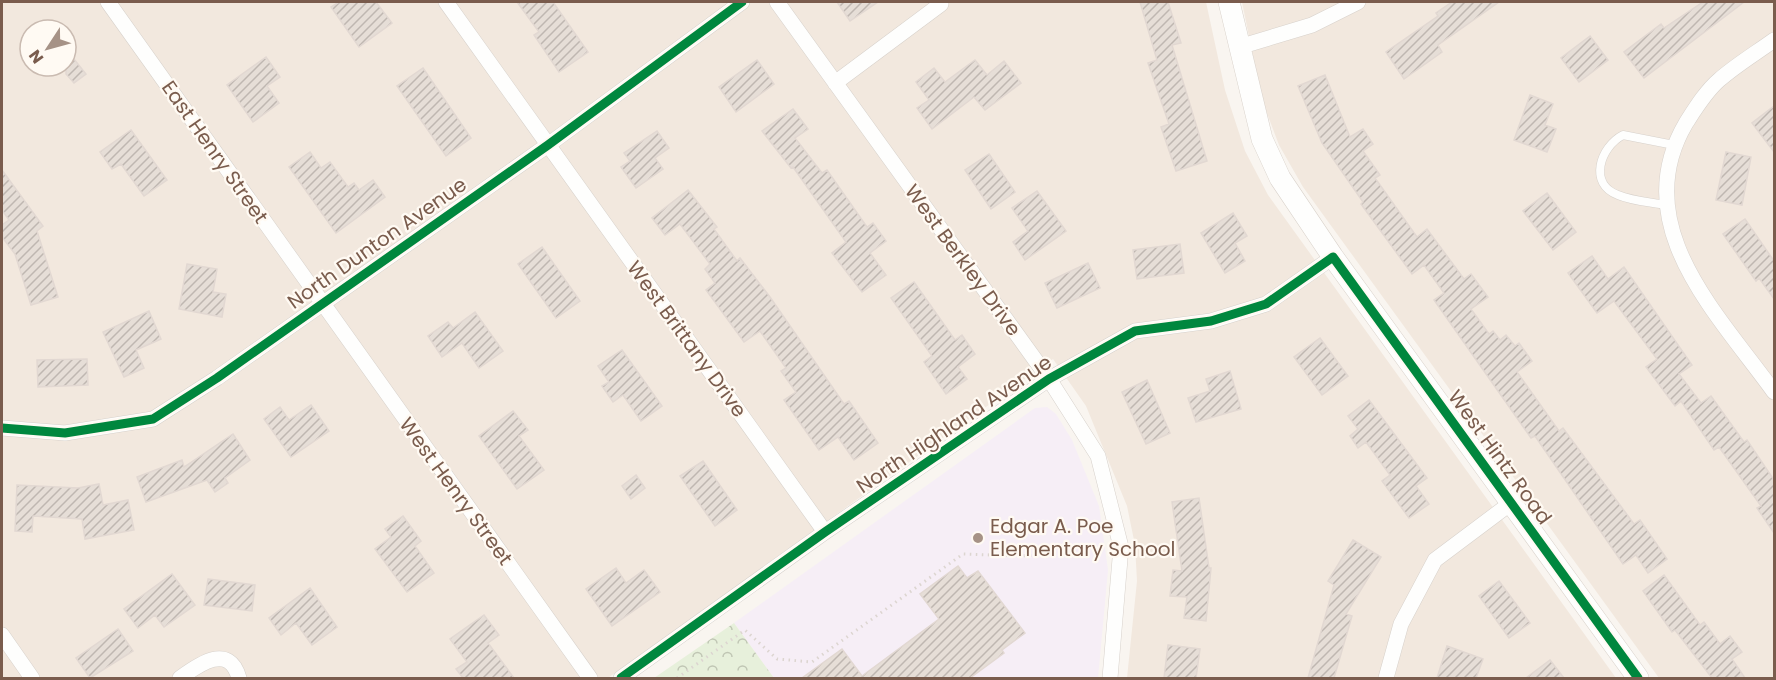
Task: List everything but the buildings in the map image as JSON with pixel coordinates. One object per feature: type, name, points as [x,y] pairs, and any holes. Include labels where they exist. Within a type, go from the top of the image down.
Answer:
[{"type":"street","name":"East Henry Street","points":[[108,2],[321,303]]},
{"type":"street","name":"West Brittany Drive","points":[[446,2],[825,532]]},
{"type":"street","name":"North Dunton Avenue","points":[[2,428],[65,434],[153,419],[217,378],[548,145],[742,2]]},
{"type":"street","name":"West Berkley Drive","points":[[777,2],[1049,379],[1098,456],[1121,547],[1110,678]]},
{"type":"street","name":"West Hintz Road","points":[[1228,2],[1262,139],[1280,178],[1334,257],[1638,678]]},
{"type":"street","points":[[1239,47],[1312,25],[1358,2]]},
{"type":"street","points":[[835,83],[941,4]]},
{"type":"street","points":[[1774,40],[1718,81],[1690,117],[1674,145],[1667,171],[1666,205],[1670,226],[1689,275],[1774,392]]},
{"type":"street","name":"North Highland Avenue","points":[[621,678],[825,532],[1049,379],[1135,331],[1211,321],[1266,304],[1334,257]]},
{"type":"street","name":"West Henry Street","points":[[321,303],[590,678]]},
{"type":"street","points":[[1386,678],[1401,624],[1435,560],[1511,503]]},
{"type":"street","points":[[2,635],[32,678]]},
{"type":"street","points":[[180,678],[207,660],[222,659],[234,667],[239,678]]},
{"type":"lane","points":[[1666,205],[1617,195],[1604,181],[1600,164],[1605,149],[1623,135],[1674,145]]},
{"type":"path","points":[[677,678],[745,630],[777,659],[812,662],[963,554],[1022,556],[1055,553]]},
{"type":"shaded area","points":[[2,2],[1206,2],[1225,90],[1245,151],[1268,195],[1616,678],[1127,678],[1137,581],[1135,545],[1127,506],[1086,406],[1053,359],[608,678],[2,678]]},
{"type":"shaded area","points":[[1242,2],[1774,2],[1774,678],[1659,678],[1303,187],[1279,145],[1262,100]]},
{"type":"shaded area","name":"Edgar A. Poe Elementary School","points":[[1047,407],[1056,414],[1072,440],[1099,506],[1108,570],[1098,678],[774,678],[734,623],[1035,408]]},
{"type":"green space","points":[[734,623],[774,678],[654,678]]},
{"type":"cycle path","points":[[2,428],[65,433],[153,419],[217,378],[548,145],[742,2]]},
{"type":"cycle path","points":[[621,678],[825,532],[1049,379],[1135,331],[1211,321],[1266,304],[1333,257],[1638,678]]},
{"type":"place","name":"Edgar A. Poe Elementary School","points":[[978,538]]}]
